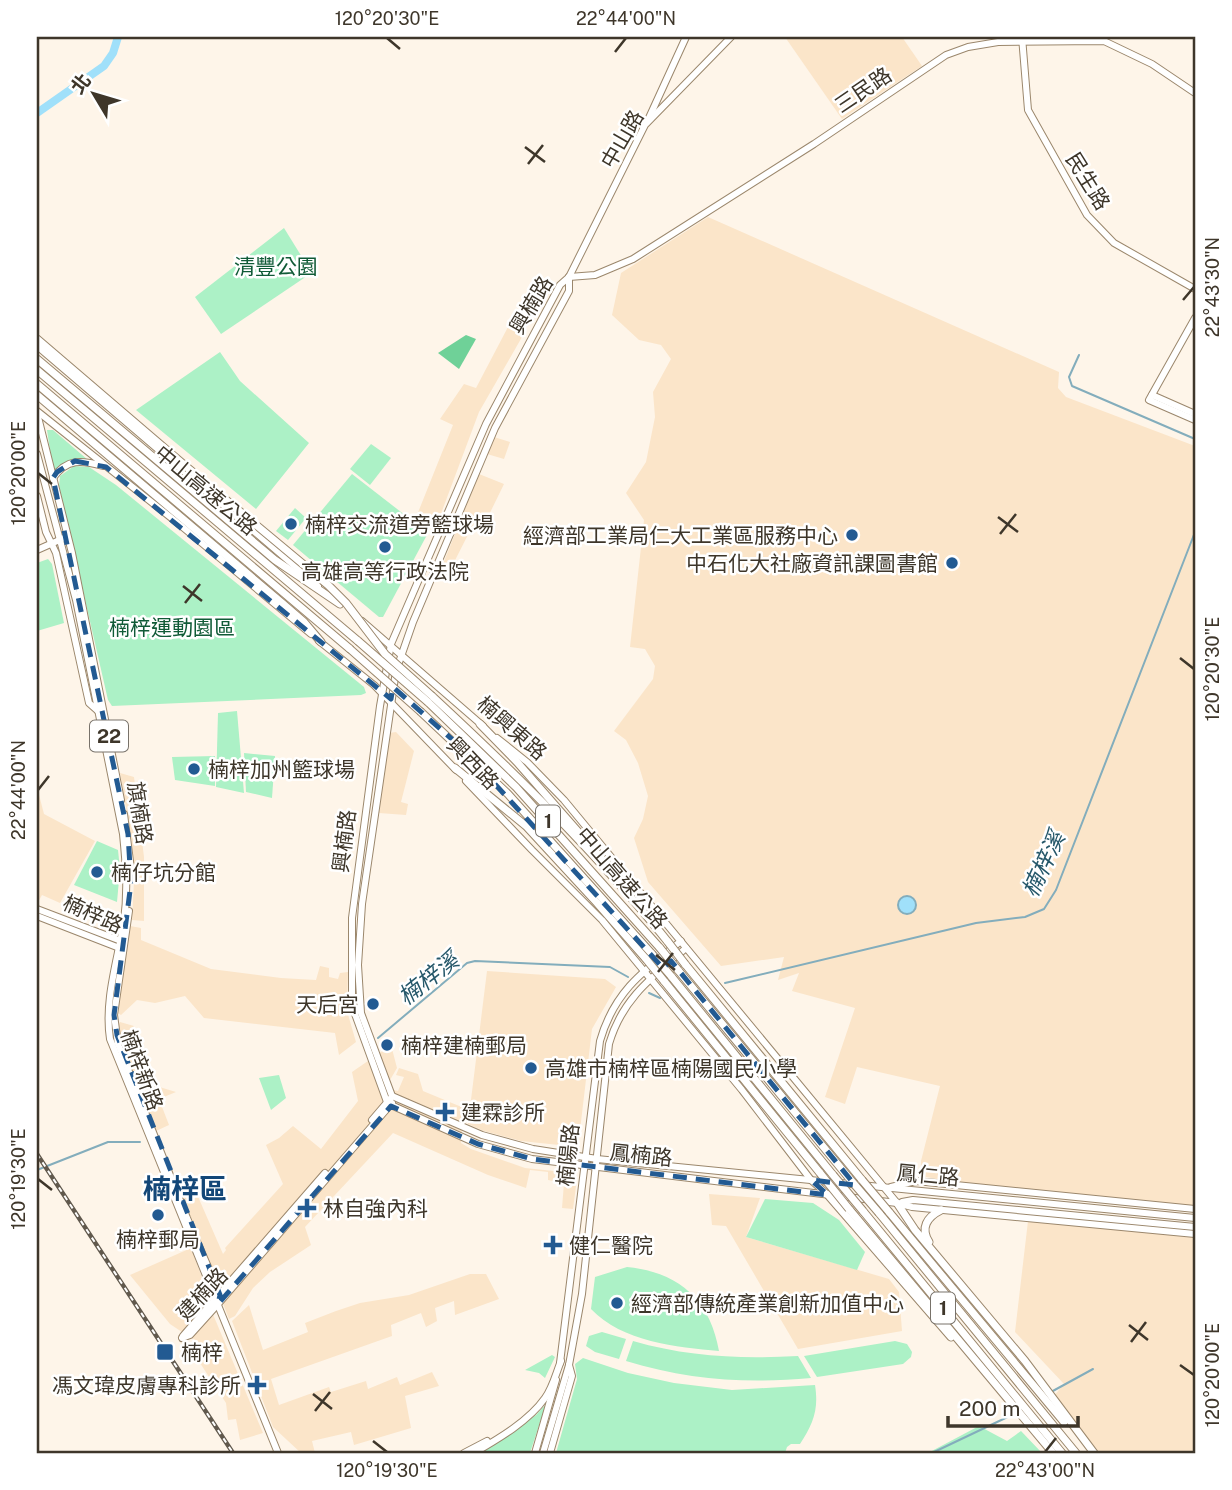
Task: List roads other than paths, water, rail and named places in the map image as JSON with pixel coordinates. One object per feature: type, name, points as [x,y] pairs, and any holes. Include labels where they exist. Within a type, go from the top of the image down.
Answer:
[{"type":"highway","points":[[37,339],[337,594],[385,654],[430,699],[514,772],[637,904]]},
{"type":"highway","points":[[37,360],[275,560],[340,604]]},
{"type":"highway","name":"中山高速公路","points":[[38,371],[430,699],[516,787],[660,948],[1076,1453]]},
{"type":"highway","name":"中山高速公路","points":[[37,384],[84,430],[103,439],[350,649],[508,794],[649,957],[664,982],[741,1062],[1021,1410],[1062,1453]]},
{"type":"highway","points":[[37,395],[84,430],[98,447],[304,622],[321,642]]},
{"type":"highway","points":[[480,724],[604,859],[685,964],[862,1180],[1092,1450]]},
{"type":"highway","points":[[455,768],[526,826],[649,957]]},
{"type":"highway","points":[[664,982],[993,1382]]},
{"type":"highway","points":[[828,1195],[944,1329],[1021,1410],[1053,1453]]},
{"type":"highway","points":[[897,1203],[955,1280],[1025,1361],[1045,1395]]},
{"type":"highway","points":[[941,1210],[929,1217],[925,1224],[925,1236],[955,1280]]},
{"type":"street","points":[[645,125],[686,37]]},
{"type":"street","name":"中山路","points":[[569,277],[645,125],[732,37]]},
{"type":"street","name":"三民路","points":[[569,277],[595,275],[633,259],[814,144],[946,55],[968,47],[1022,39],[1104,41],[1152,64],[1195,93]]},
{"type":"street","name":"民生路","points":[[1022,39],[1028,110],[1087,215],[1114,243],[1195,289]]},
{"type":"street","name":"興楠路","points":[[356,1004],[354,905],[381,694],[391,644],[486,424],[560,285],[569,277]]},
{"type":"street","name":"興楠路","points":[[356,1004],[362,904],[390,703],[400,652],[495,428],[569,291],[569,277]]},
{"type":"street","points":[[1150,398],[1195,318]]},
{"type":"street","name":"楠興東路","points":[[37,346],[527,762],[564,800],[897,1203]]},
{"type":"street","points":[[1150,398],[1195,414]]},
{"type":"street","points":[[1150,398],[1195,420]]},
{"type":"street","name":"興西路","points":[[37,412],[179,524],[374,685],[602,920],[651,979],[664,982],[668,1000],[811,1180],[828,1195]]},
{"type":"street","name":"旗楠路","points":[[37,412],[53,478],[123,834],[127,871],[121,946]]},
{"type":"street","name":"旗楠路","points":[[37,454],[63,535],[128,834],[131,883],[111,1014]]},
{"type":"street","points":[[53,478],[61,468],[72,462],[84,461],[106,467]]},
{"type":"street","name":"旗楠路","points":[[37,496],[56,553],[89,703],[99,711]]},
{"type":"street","points":[[37,548],[63,535]]},
{"type":"street","name":"楠梓路","points":[[37,909],[121,946]]},
{"type":"street","name":"楠梓路","points":[[37,916],[121,946]]},
{"type":"street","name":"楠陽路","points":[[555,1403],[593,1078],[602,1032],[618,998],[644,970],[681,941]]},
{"type":"street","name":"楠陽路","points":[[555,1403],[569,1365],[582,1294],[608,1044],[624,1007],[686,948]]},
{"type":"street","points":[[356,1004],[367,1040],[392,1100]]},
{"type":"street","name":"楠梓新路","points":[[111,1014],[121,1051],[152,1138],[217,1300]]},
{"type":"street","name":"鳳楠路","points":[[392,1100],[482,1135],[533,1149],[585,1157],[885,1188]]},
{"type":"street","name":"鳳楠路","points":[[392,1100],[478,1144],[532,1159],[897,1203]]},
{"type":"street","name":"建楠路","points":[[217,1300],[190,1335],[182,1338],[392,1100]]},
{"type":"street","name":"鳳仁路","points":[[885,1188],[916,1181],[1195,1209]]},
{"type":"street","name":"鳳仁路","points":[[885,1188],[1195,1218]]},
{"type":"street","name":"鳳仁路","points":[[897,1203],[913,1200],[1195,1227]]},
{"type":"street","name":"鳳仁路","points":[[897,1203],[941,1210],[1195,1234]]},
{"type":"street","name":"22","points":[[217,1300],[278,1453]]},
{"type":"street","points":[[474,1453],[534,1410],[550,1389],[561,1361]]},
{"type":"street","points":[[550,1453],[572,1376],[569,1365]]},
{"type":"street","points":[[535,1453],[555,1403]]},
{"type":"street","points":[[543,1453],[555,1403]]},
{"type":"street","points":[[464,1453],[496,1438]]},
{"type":"water","points":[[907,896],[913,899],[916,905],[913,911],[907,914],[901,911],[898,905],[901,899]]},
{"type":"waterway","points":[[37,113],[104,66],[113,53],[118,37]]},
{"type":"waterway","name":"楠梓溪","points":[[1079,355],[1069,377],[1072,386],[1195,439]]},
{"type":"waterway","name":"楠梓溪","points":[[725,983],[976,923],[1025,917],[1044,909],[1056,890],[1195,532]]},
{"type":"waterway","name":"楠梓溪","points":[[378,1038],[467,963],[475,961],[610,967],[628,977]]},
{"type":"waterway","name":"楠梓溪","points":[[649,993],[660,998]]},
{"type":"waterway","name":"楠梓溪","points":[[37,1170],[108,1142],[140,1142]]},
{"type":"waterway","points":[[1051,1392],[1093,1369]]},
{"type":"waterway","points":[[932,1453],[1016,1413]]},
{"type":"railway","points":[[37,1154],[233,1453]]},
{"type":"place","name":"楠梓交流道旁籃球場","points":[[291,524]]},
{"type":"place","name":"經濟部工業局仁大工業區服務中心","points":[[852,535]]},
{"type":"place","name":"高雄高等行政法院","points":[[385,547]]},
{"type":"place","name":"中石化大社廠資訊課圖書館","points":[[952,563]]},
{"type":"place","name":"楠梓加州籃球場","points":[[194,769]]},
{"type":"place","name":"楠仔坑分館","points":[[97,872]]},
{"type":"place","name":"天后宮","points":[[373,1004]]},
{"type":"place","name":"楠梓建楠郵局","points":[[387,1045]]},
{"type":"place","name":"高雄市楠梓區楠陽國民小學","points":[[531,1068]]},
{"type":"place","name":"建霖診所","points":[[445,1112]]},
{"type":"place","name":"林自強內科","points":[[307,1208]]},
{"type":"place","name":"楠梓郵局","points":[[158,1215]]},
{"type":"place","name":"健仁醫院","points":[[553,1245]]},
{"type":"place","name":"經濟部傳統產業創新加值中心","points":[[617,1303]]},
{"type":"place","name":"楠梓","points":[[165,1352]]},
{"type":"place","name":"馮文瑋皮膚專科診所","points":[[257,1385]]},
{"type":"district","name":"楠梓區","points":[[185,1188]]},
{"type":"park label","name":"清豐公園","points":[[276,266]]},
{"type":"park label","name":"楠梓運動園區","points":[[172,627]]}]
